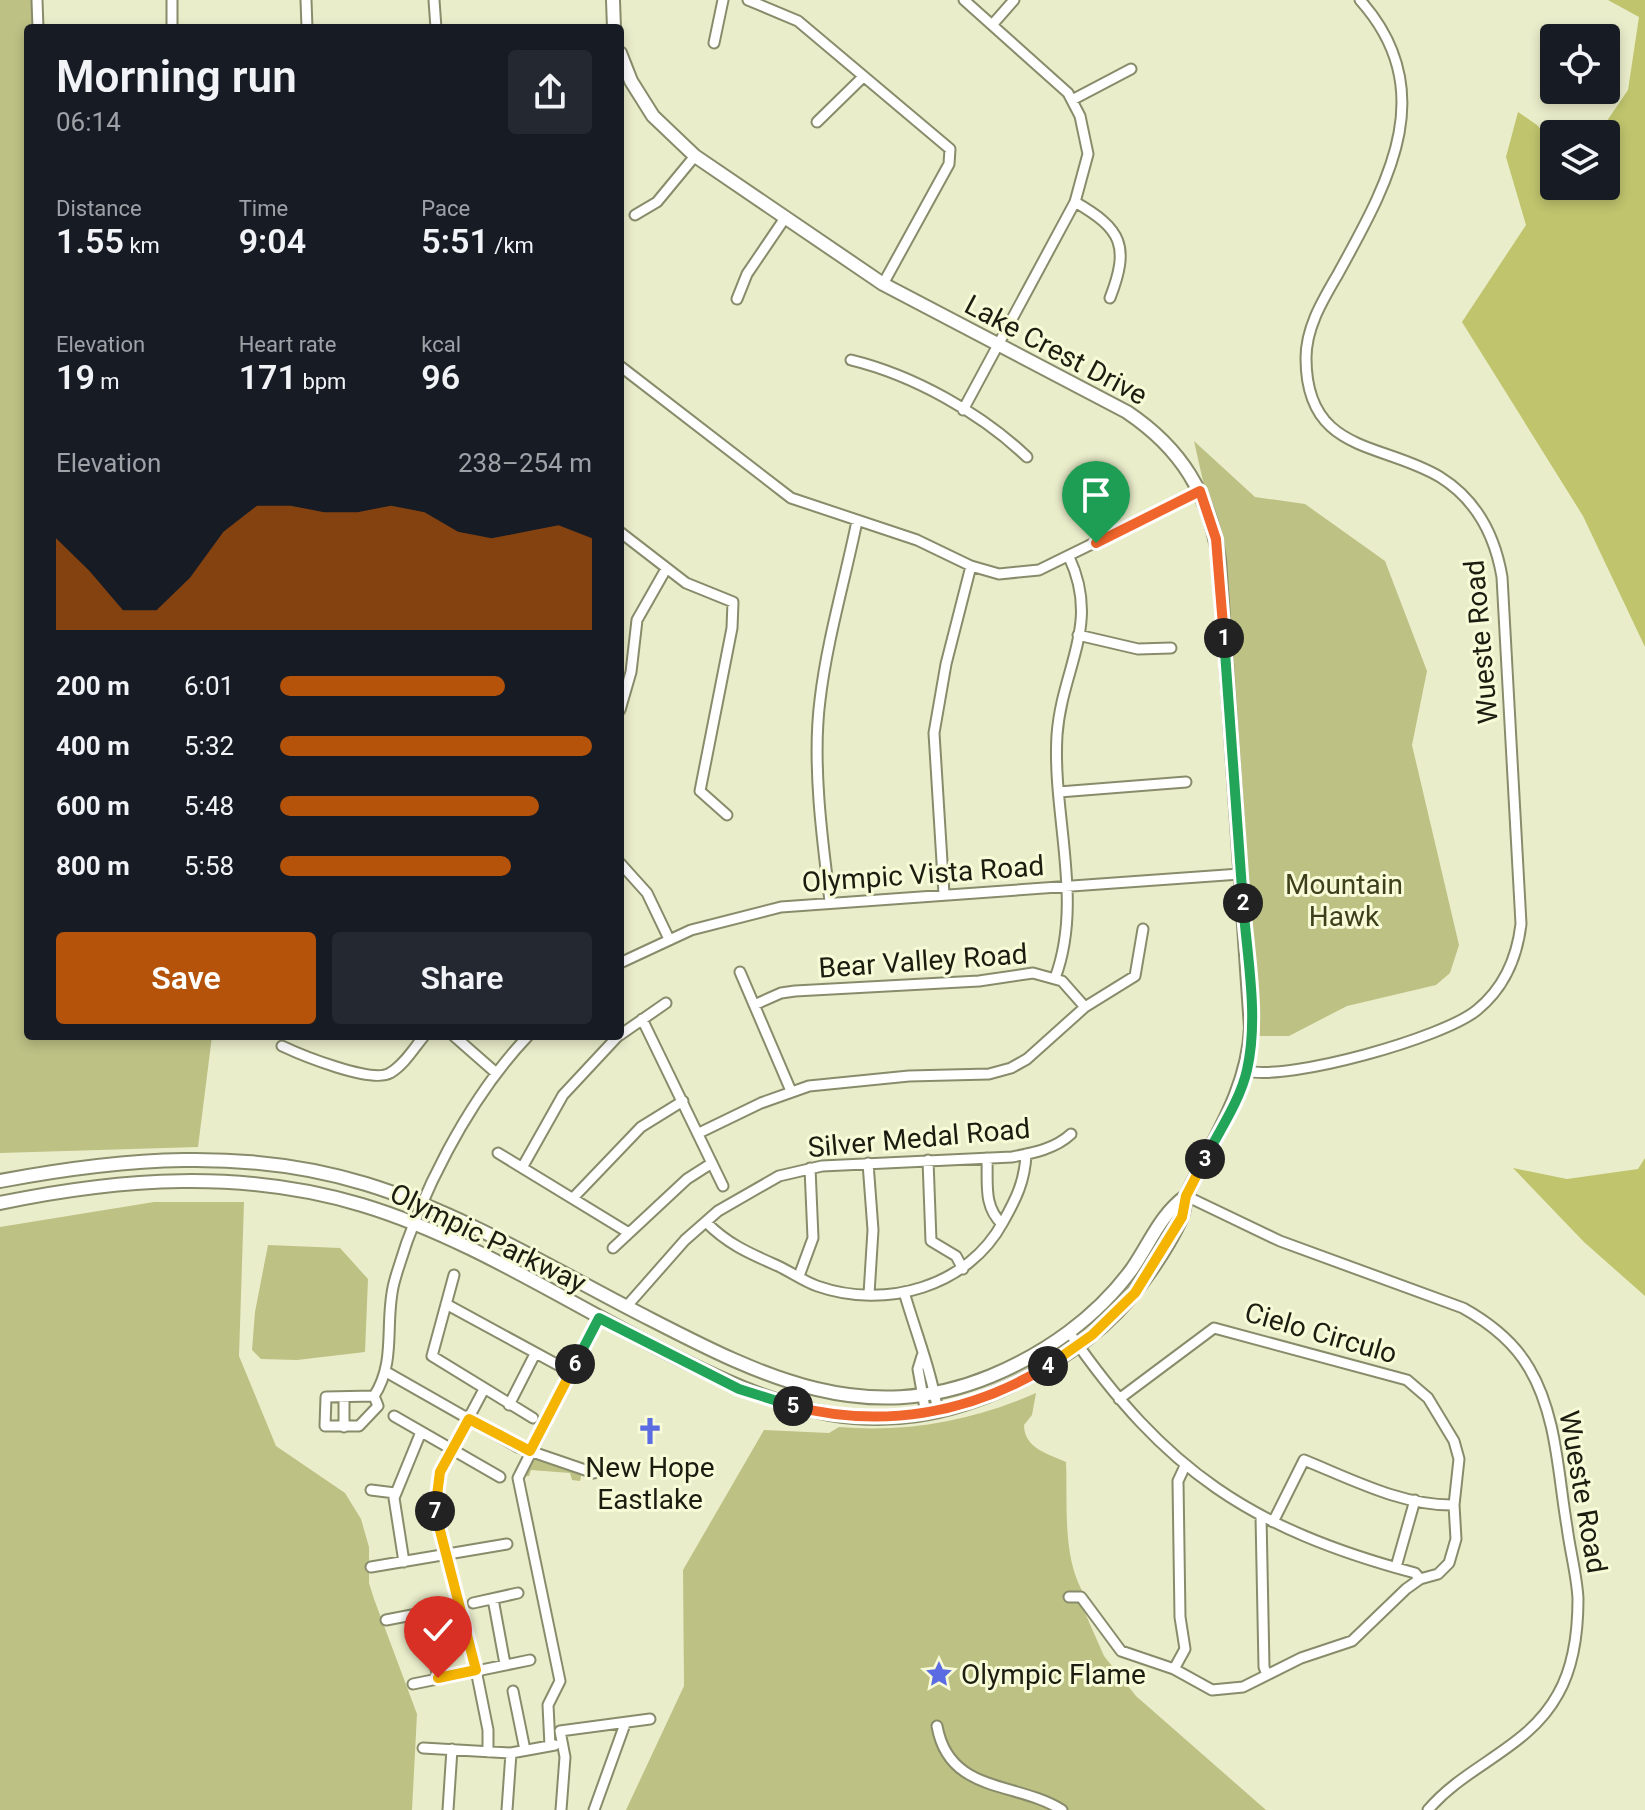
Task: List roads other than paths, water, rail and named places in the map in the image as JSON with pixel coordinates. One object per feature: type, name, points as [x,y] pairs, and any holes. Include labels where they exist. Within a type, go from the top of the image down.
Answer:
[{"type":"main road","points":[[613,0],[614,24]]},
{"type":"main road","name":"Lake Crest Drive","points":[[625,83],[660,124],[695,156],[883,284],[1143,423],[1188,467],[1212,523],[1219,559],[1251,1005],[1247,1071],[1186,1196],[1182,1217],[1142,1282],[1114,1315],[1078,1345],[1014,1384],[932,1413]]},
{"type":"main road","name":"Olympic Parkway","points":[[0,1181],[136,1160],[285,1165],[350,1180],[424,1204],[750,1370],[780,1381],[867,1397],[928,1393]]},
{"type":"main road","name":"Olympic Parkway","points":[[0,1203],[170,1179],[278,1186],[344,1200],[415,1224],[739,1389],[781,1403],[846,1416],[932,1413]]},
{"type":"main road","name":"Lake Crest Drive","points":[[928,1393],[991,1376],[1033,1356],[1069,1332],[1122,1283],[1167,1210],[1186,1196]]},
{"type":"street","points":[[37,0],[38,24]]},
{"type":"street","points":[[172,0],[172,24]]},
{"type":"street","points":[[306,0],[307,24]]},
{"type":"street","points":[[434,0],[436,24]]},
{"type":"street","points":[[714,43],[723,0]]},
{"type":"street","points":[[748,0],[798,21],[950,149],[949,164],[883,284]]},
{"type":"street","points":[[963,410],[1075,202],[1088,154],[1084,131],[1072,100],[964,0]]},
{"type":"street","points":[[992,25],[1014,0]]},
{"type":"street","name":"Wueste Road","points":[[1247,1071],[1283,1071],[1354,1056],[1455,1024],[1477,1010],[1503,981],[1518,947],[1521,924],[1502,577],[1495,545],[1475,509],[1439,477],[1367,450],[1339,433],[1321,413],[1307,373],[1307,344],[1317,312],[1381,193],[1398,143],[1402,108],[1400,76],[1388,42],[1360,0]]},
{"type":"street","points":[[1072,100],[1131,69]]},
{"type":"street","points":[[817,122],[863,77]]},
{"type":"street","points":[[635,215],[657,202],[695,156]]},
{"type":"street","points":[[1075,202],[1111,226],[1120,243],[1121,269],[1110,298]]},
{"type":"street","points":[[737,299],[747,274],[785,218]]},
{"type":"street","points":[[851,360],[887,370],[963,410],[1010,441],[1027,457]]},
{"type":"street","points":[[624,369],[776,489],[807,506],[917,540],[971,566],[1017,575],[1069,557],[1200,491]]},
{"type":"street","points":[[830,901],[817,748],[819,715],[857,521]]},
{"type":"street","points":[[624,535],[695,588],[727,597],[735,609],[700,791],[705,799],[727,815]]},
{"type":"street","points":[[1055,978],[1066,944],[1057,734],[1084,602],[1069,557]]},
{"type":"street","points":[[944,894],[934,733],[946,664],[971,566]]},
{"type":"street","points":[[624,696],[631,672],[637,620],[666,569]]},
{"type":"street","points":[[1078,635],[1138,649],[1171,648]]},
{"type":"street","points":[[1059,792],[1186,782]]},
{"type":"street","points":[[624,867],[647,893],[669,939]]},
{"type":"street","name":"Olympic Vista Road","points":[[624,961],[669,939],[749,913],[830,901],[1240,874]]},
{"type":"street","points":[[699,1133],[791,1091],[809,1086],[909,1076],[1000,1072],[1027,1059],[1085,1007],[1135,976],[1143,929]]},
{"type":"street","points":[[740,972],[791,1091]]},
{"type":"street","name":"Bear Valley Road","points":[[754,1005],[781,993],[795,991],[979,981],[1033,973],[1055,978],[1074,990],[1085,1007]]},
{"type":"street","points":[[624,1032],[666,1003]]},
{"type":"street","points":[[642,1019],[723,1186]]},
{"type":"street","points":[[282,1046],[326,1064],[388,1075],[420,1040]]},
{"type":"street","points":[[459,1040],[495,1072]]},
{"type":"street","points":[[374,1396],[388,1373],[393,1286],[415,1224],[455,1138],[495,1072],[524,1040]]},
{"type":"street","points":[[523,1166],[563,1095],[614,1040]]},
{"type":"street","points":[[573,1198],[641,1127],[683,1101]]},
{"type":"street","name":"Silver Medal Road","points":[[626,1307],[706,1222],[754,1188],[779,1176],[810,1168],[1026,1154],[1063,1142],[1071,1134]]},
{"type":"street","points":[[498,1153],[629,1233]]},
{"type":"street","points":[[706,1222],[721,1237],[747,1253],[818,1286],[869,1294],[904,1292],[963,1269],[991,1245],[1022,1187],[1026,1154]]},
{"type":"street","points":[[987,1158],[988,1203],[992,1214],[1002,1224]]},
{"type":"street","points":[[928,1160],[931,1241],[953,1253],[963,1269]]},
{"type":"street","points":[[613,1248],[687,1179],[712,1163]]},
{"type":"street","points":[[868,1163],[873,1230],[869,1294]]},
{"type":"street","points":[[799,1276],[813,1238],[810,1168]]},
{"type":"street","name":"Wueste Road","points":[[1186,1196],[1280,1241],[1463,1308],[1483,1319],[1528,1366],[1544,1397],[1578,1597],[1575,1648],[1559,1693],[1520,1742],[1440,1796],[1428,1810]]},
{"type":"street","points":[[454,1275],[432,1356],[483,1391],[533,1418]]},
{"type":"street","points":[[904,1292],[922,1356],[930,1368],[928,1393],[932,1413]]},
{"type":"street","points":[[446,1304],[558,1365]]},
{"type":"street","points":[[550,1746],[548,1705],[560,1681],[518,1478],[599,1318]]},
{"type":"street","name":"Cielo Circulo","points":[[1069,1597],[1081,1597],[1121,1651],[1174,1669],[1212,1690],[1243,1687],[1301,1658],[1352,1641],[1420,1579],[1438,1574],[1449,1563],[1456,1539],[1454,1505],[1459,1459],[1454,1441],[1428,1398],[1407,1380],[1214,1328],[1119,1399]]},
{"type":"street","points":[[1069,1332],[1119,1399],[1185,1466],[1273,1522],[1415,1573],[1420,1579]]},
{"type":"street","points":[[509,1405],[535,1354]]},
{"type":"street","points":[[388,1373],[530,1451],[594,1473]]},
{"type":"street","points":[[483,1391],[440,1472],[435,1510],[488,1730],[488,1752]]},
{"type":"street","points":[[374,1396],[378,1406],[371,1417],[359,1426],[325,1426],[326,1397],[374,1396]]},
{"type":"street","points":[[344,1397],[344,1427]]},
{"type":"street","points":[[394,1416],[500,1477]]},
{"type":"street","points":[[404,1562],[395,1493],[421,1432]]},
{"type":"street","points":[[1273,1522],[1304,1460],[1382,1492],[1454,1505]]},
{"type":"street","points":[[1174,1669],[1185,1649],[1180,1617],[1178,1481],[1185,1466]]},
{"type":"street","points":[[371,1490],[395,1493]]},
{"type":"street","points":[[1396,1567],[1415,1500]]},
{"type":"street","points":[[1261,1516],[1264,1667],[1267,1675]]},
{"type":"street","points":[[371,1567],[507,1544]]},
{"type":"street","points":[[473,1603],[518,1593]]},
{"type":"street","points":[[493,1599],[505,1664]]},
{"type":"street","points":[[386,1620],[443,1609]]},
{"type":"street","points":[[424,1613],[438,1678]]},
{"type":"street","points":[[413,1684],[530,1660]]},
{"type":"street","points":[[513,1691],[525,1750]]},
{"type":"street","points":[[561,1810],[565,1757],[560,1731],[650,1719]]},
{"type":"street","points":[[594,1810],[625,1724]]},
{"type":"street","points":[[937,1726],[942,1746],[951,1760],[967,1774],[1062,1810]]},
{"type":"street","points":[[423,1748],[511,1753],[562,1743]]},
{"type":"street","points":[[448,1810],[452,1749]]},
{"type":"street","points":[[507,1810],[511,1753]]},
{"type":"place","name":"New Hope Eastlake","points":[[650,1431]]},
{"type":"place","name":"Olympic Flame","points":[[939,1674]]},
{"type":"park label","name":"Mountain Hawk","points":[[1344,900]]}]
